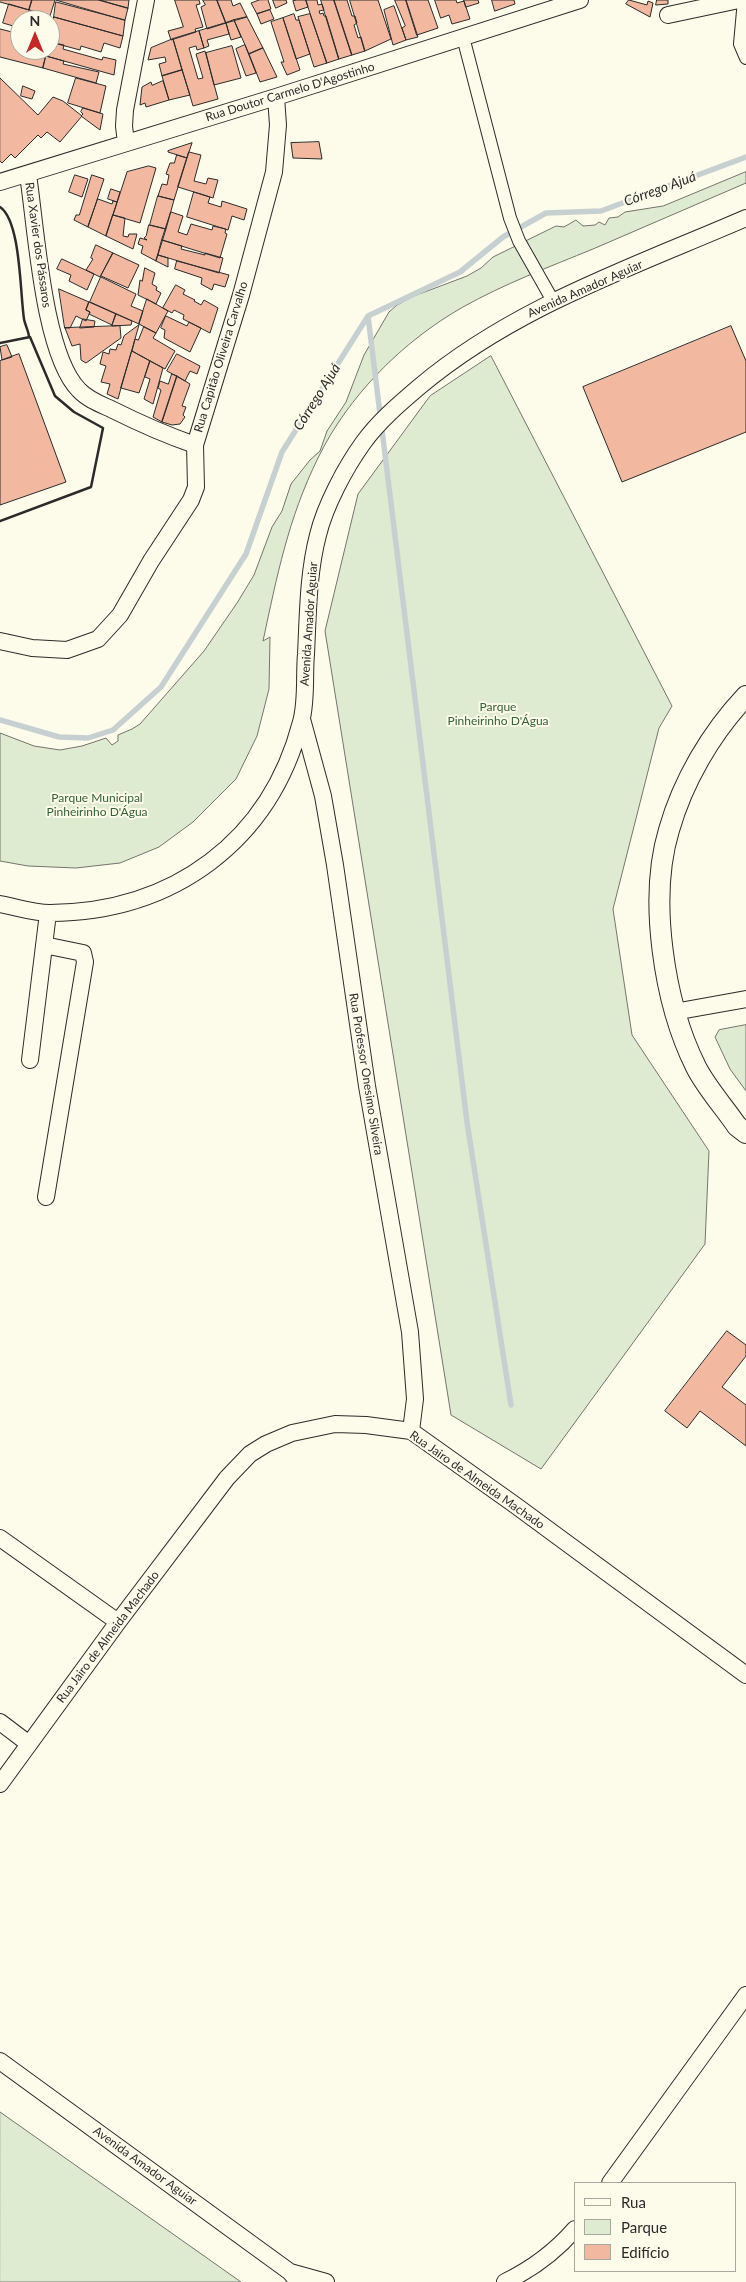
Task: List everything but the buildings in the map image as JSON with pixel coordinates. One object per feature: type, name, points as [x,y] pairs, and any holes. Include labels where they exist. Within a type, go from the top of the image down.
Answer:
[{"type":"street","points":[[126,143],[125,110],[146,0]]},
{"type":"street","name":"Rua Doutor Carmelo D'Agostinho","points":[[0,182],[276,97],[580,0]]},
{"type":"street","points":[[668,15],[739,0]]},
{"type":"street","points":[[744,0],[740,44],[746,58]]},
{"type":"street","points":[[463,37],[510,218],[519,240],[553,301]]},
{"type":"street","name":"Rua Capitão Oliveira Carvalho","points":[[0,641],[32,648],[67,650],[98,639],[112,626],[168,533],[192,500],[196,487],[195,446],[270,192],[277,151],[276,97]]},
{"type":"street","name":"Rua Xavier dos Pássaros","points":[[28,174],[47,311],[69,378],[79,391],[93,400],[157,432],[195,446]]},
{"type":"street","name":"Avenida Amador Aguiar","points":[[0,904],[48,913],[93,910],[162,891],[214,861],[241,834],[267,803],[285,771],[302,719],[310,581],[318,534],[334,492],[363,443],[394,408],[436,373],[474,345],[553,301],[746,218]]},
{"type":"street","points":[[746,696],[714,734],[688,781],[669,830],[661,889],[661,936],[674,1012],[696,1068],[737,1126],[746,1133]]},
{"type":"street","name":"Rua Professor Onesimo Silveira","points":[[302,719],[323,796],[335,865],[367,1086],[410,1332],[415,1399],[411,1431]]},
{"type":"street","points":[[30,1060],[48,913]]},
{"type":"street","points":[[44,945],[83,953],[85,962],[46,1197]]},
{"type":"street","points":[[674,1012],[746,1000]]},
{"type":"street","name":"Rua Jairo de Almeida Machado","points":[[0,1784],[118,1622],[227,1478],[250,1454],[266,1444],[292,1433],[334,1424],[366,1425],[411,1431],[746,1675]]},
{"type":"street","points":[[0,1538],[118,1622]]},
{"type":"street","points":[[0,1722],[29,1744]]},
{"type":"street","points":[[611,2182],[746,1995]]},
{"type":"street","name":"Avenida Amador Aguiar","points":[[0,2061],[294,2277],[326,2282]]},
{"type":"street","points":[[505,2282],[524,2273],[558,2248],[574,2230]]},
{"type":"green space","name":"Parque Municipal Pinheirinho D'Água","points":[[746,172],[746,183],[527,276],[463,307],[419,336],[399,353],[361,392],[330,435],[299,503],[284,548],[263,641],[270,637],[269,689],[257,736],[236,779],[193,822],[159,847],[120,863],[76,868],[28,866],[0,861],[0,733],[34,746],[60,750],[82,746],[106,738],[112,745],[118,741],[118,735],[140,724],[204,651],[254,575],[272,527],[282,511],[291,484],[310,460],[320,451],[327,431],[346,402],[364,355],[389,312],[397,305],[414,296],[467,276],[481,268],[493,257],[556,226],[564,227],[576,220],[583,226],[595,225],[599,222],[605,225],[609,218],[618,217],[625,212],[663,206]]},
{"type":"green space","name":"Parque Pinheirinho D'Água","points":[[491,356],[672,706],[659,728],[613,909],[632,1035],[709,1151],[705,1244],[541,1469],[451,1415],[325,631],[358,494],[430,396]]},
{"type":"green space","points":[[746,1025],[746,1091],[730,1069],[715,1037],[719,1030]]},
{"type":"green space","points":[[0,2112],[241,2282],[0,2282]]},
{"type":"waterway","name":"Córrego Ajuá","points":[[0,720],[59,737],[88,738],[113,730],[161,687],[246,554],[282,452],[368,316],[460,272],[503,237],[546,213],[601,211],[746,157]]},
{"type":"waterway","points":[[368,316],[467,1122],[511,1405]]},
{"type":"wall","points":[[0,207],[7,215],[16,242],[24,319],[29,337]]},
{"type":"wall","points":[[0,343],[30,337],[55,396],[74,412],[103,428],[91,487],[0,521]]}]
